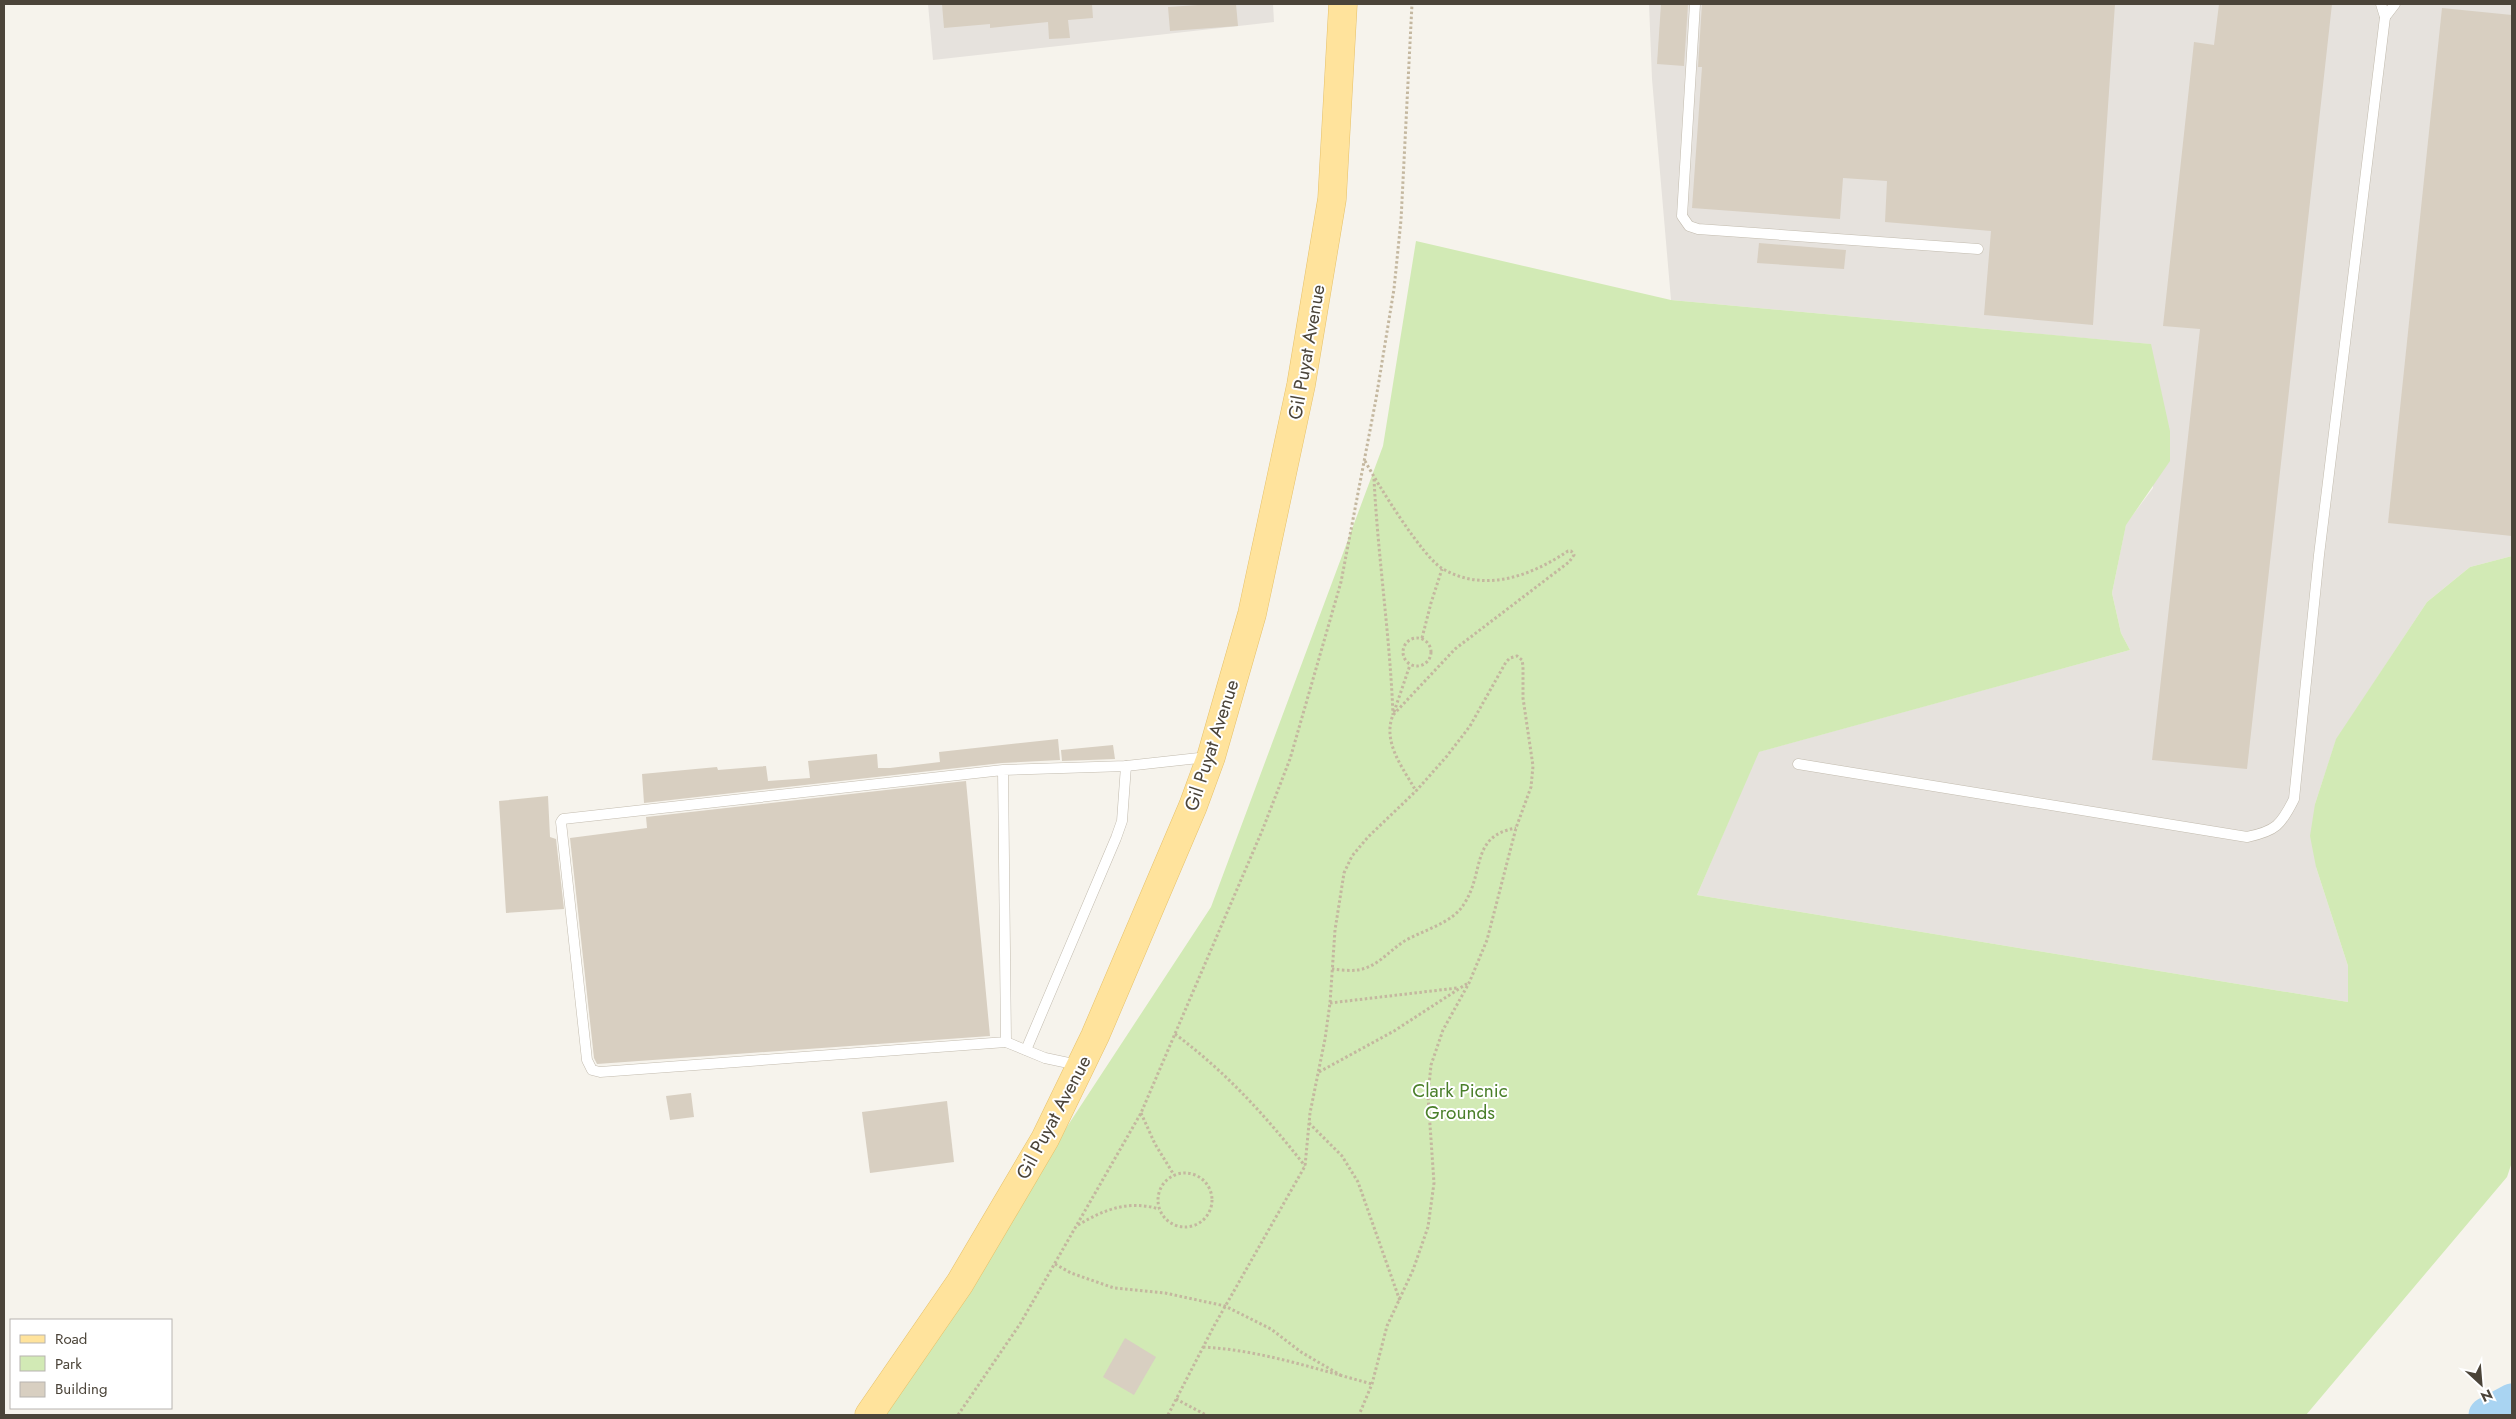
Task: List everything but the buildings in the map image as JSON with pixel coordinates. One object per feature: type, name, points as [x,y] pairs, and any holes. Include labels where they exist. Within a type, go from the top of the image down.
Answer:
[{"type":"main road","name":"Gil Puyat Avenue","points":[[869,1415],[960,1283],[1045,1139],[1080,1066],[1189,815],[1211,757],[1252,614],[1301,385],[1332,199],[1343,4]]},
{"type":"lane","points":[[1695,4],[1682,216],[1689,226],[1698,229],[1978,249]]},
{"type":"lane","points":[[1798,764],[2248,837],[2268,833],[2282,822],[2294,799],[2321,545],[2385,17],[2381,4]]},
{"type":"lane","points":[[2385,17],[2395,4]]},
{"type":"lane","points":[[1080,1066],[1045,1058],[1006,1042],[600,1072],[592,1070],[588,1060],[561,822],[567,818],[1003,770],[1126,766],[1211,757]]},
{"type":"lane","points":[[1026,1050],[1122,821],[1126,766]]},
{"type":"lane","points":[[1003,770],[1006,1042]]},
{"type":"path","points":[[958,1415],[1020,1324],[1141,1113],[1290,759],[1341,582],[1365,461],[1394,289],[1399,240],[1412,4]]},
{"type":"path","points":[[1365,461],[1374,478],[1422,549],[1442,569],[1462,576],[1491,582],[1518,578],[1549,564],[1568,551],[1572,551],[1574,555],[1569,562],[1455,649],[1393,715]]},
{"type":"path","points":[[1374,478],[1376,521],[1388,628],[1393,715]]},
{"type":"path","points":[[1422,638],[1430,603],[1442,569]]},
{"type":"path","points":[[1422,638],[1430,645],[1430,657],[1428,661],[1419,666],[1410,665],[1404,658],[1403,647],[1409,640],[1422,638]]},
{"type":"path","points":[[1168,1415],[1225,1306],[1305,1166],[1309,1122],[1330,1003],[1339,894],[1344,873],[1352,856],[1368,837],[1416,791],[1447,756],[1470,726],[1506,662],[1510,658],[1517,656],[1522,660],[1523,666],[1523,698],[1533,766],[1531,787],[1516,828],[1487,940],[1443,1030],[1431,1065],[1428,1096],[1434,1183],[1428,1227],[1400,1301],[1387,1326],[1372,1384],[1359,1415]]},
{"type":"path","points":[[1410,665],[1388,726],[1393,748],[1416,791]]},
{"type":"path","points":[[1332,969],[1359,970],[1378,963],[1403,942],[1456,913],[1464,904],[1472,887],[1486,843],[1500,831],[1516,828]]},
{"type":"path","points":[[1318,1072],[1394,1031],[1468,982]]},
{"type":"path","points":[[1330,1003],[1460,988]]},
{"type":"path","points":[[1175,1034],[1229,1078],[1305,1166]]},
{"type":"path","points":[[1141,1113],[1155,1144],[1174,1175]]},
{"type":"path","points":[[1309,1122],[1342,1156],[1358,1182],[1400,1301]]},
{"type":"path","points":[[1189,1173],[1205,1182],[1210,1190],[1211,1202],[1209,1211],[1196,1224],[1180,1226],[1164,1217],[1159,1209],[1158,1196],[1161,1187],[1174,1175],[1189,1173]]},
{"type":"path","points":[[1076,1226],[1099,1213],[1126,1204],[1144,1204],[1159,1209]]},
{"type":"path","points":[[1055,1264],[1071,1273],[1114,1288],[1165,1293],[1225,1306],[1271,1329],[1301,1352],[1342,1376]]},
{"type":"path","points":[[1203,1347],[1229,1349],[1254,1354],[1372,1384]]},
{"type":"path","points":[[1176,1399],[1206,1415]]},
{"type":"shaded area","points":[[928,4],[1273,4],[1274,22],[933,60]]},
{"type":"shaded area","points":[[1649,4],[2512,4],[2512,556],[2470,567],[2427,602],[2336,740],[2315,804],[2316,867],[2348,966],[2348,1002],[1697,895],[1758,752],[2130,650],[2121,633],[2112,593],[2126,524],[2153,488],[2150,344],[1671,300],[1652,79]]},
{"type":"green space","name":"Clark Picnic Grounds","points":[[1416,241],[1671,300],[2151,344],[2170,431],[2170,461],[2126,525],[2112,593],[2121,633],[2130,650],[1759,752],[1697,895],[2348,1002],[2348,966],[2316,867],[2310,836],[2315,804],[2336,739],[2427,602],[2470,567],[2512,556],[2512,1162],[2507,1177],[2306,1415],[878,1415],[1211,907],[1383,446]]},
{"type":"waterway","points":[[2486,1415],[2512,1401]]}]
